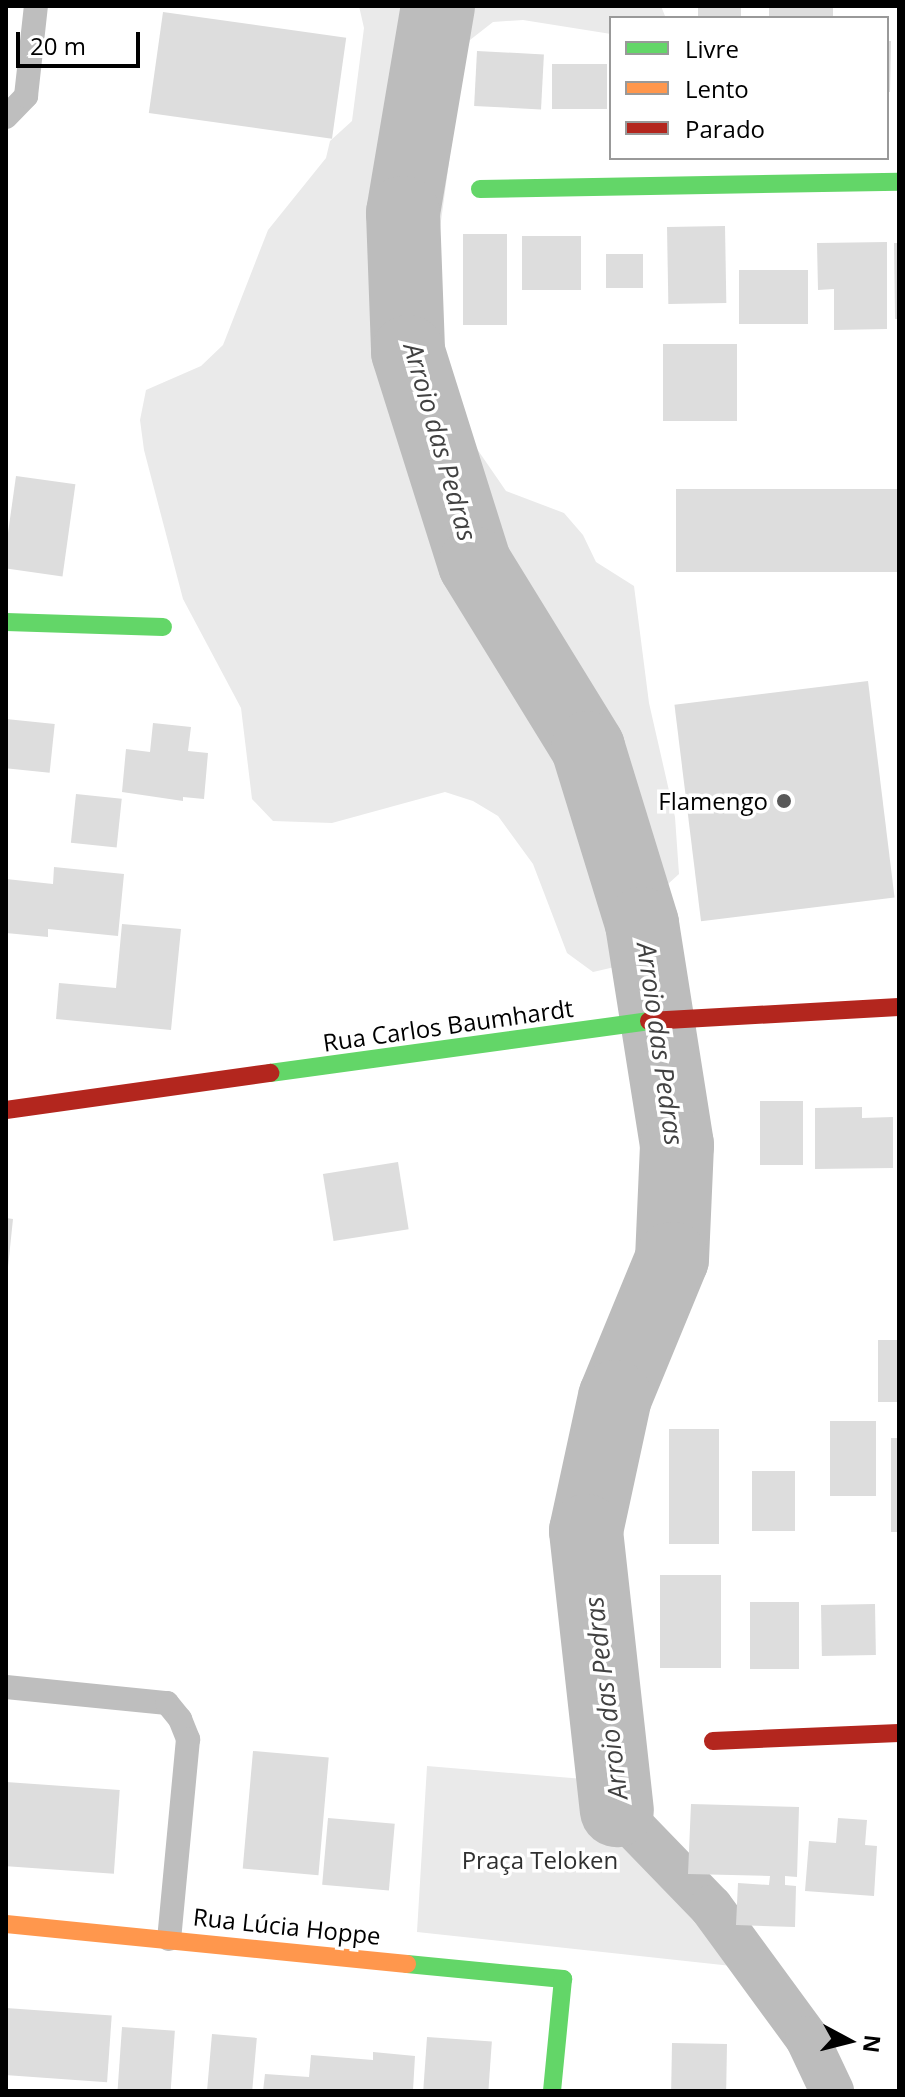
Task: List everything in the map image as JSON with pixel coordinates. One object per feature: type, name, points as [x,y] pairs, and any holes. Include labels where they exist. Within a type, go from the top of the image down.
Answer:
[{"type":"street","points":[[480,189],[899,182]]},
{"type":"street","points":[[6,622],[163,627]]},
{"type":"street","name":"Rua Carlos Baumhardt","points":[[6,1110],[670,1018],[899,1007]]},
{"type":"street","points":[[713,1741],[899,1733]]},
{"type":"street","name":"Rua Lúcia Hoppe","points":[[6,1924],[563,1979],[552,2091]]},
{"type":"lane","points":[[6,117],[26,96],[36,6]]},
{"type":"lane","points":[[6,1687],[167,1703],[180,1719],[188,1739],[169,1939]]},
{"type":"green space","points":[[359,6],[661,6],[665,16],[609,16],[609,34],[523,20],[493,22],[470,40],[462,66],[426,332],[455,417],[506,491],[564,513],[583,535],[596,562],[634,586],[649,703],[675,817],[679,874],[657,894],[630,905],[619,966],[593,972],[567,953],[533,864],[498,816],[473,801],[445,792],[332,823],[273,821],[252,799],[241,708],[183,599],[144,450],[140,420],[146,390],[201,366],[223,345],[268,230],[326,158],[330,141],[352,121],[364,28]]},
{"type":"green space","name":"Praça Teloken","points":[[427,1766],[596,1780],[613,1815],[741,1967],[417,1932]]},
{"type":"building","points":[[698,6],[741,6],[741,16],[698,16]]},
{"type":"building","points":[[769,6],[833,6],[833,16],[769,16]]},
{"type":"building","points":[[163,12],[346,38],[332,139],[149,113]]},
{"type":"building","points":[[889,41],[891,41],[890,92]]},
{"type":"building","points":[[477,51],[544,55],[541,109],[474,106]]},
{"type":"building","points":[[552,64],[607,64],[607,109],[552,109]]},
{"type":"building","points":[[725,226],[726,303],[668,304],[667,227]]},
{"type":"building","points":[[463,234],[507,234],[507,325],[463,325]]},
{"type":"building","points":[[522,236],[581,236],[581,290],[522,290]]},
{"type":"building","points":[[887,242],[887,329],[834,330],[834,289],[818,290],[817,243]]},
{"type":"building","points":[[894,243],[899,243],[899,319],[895,319]]},
{"type":"building","points":[[606,254],[643,254],[643,288],[606,288]]},
{"type":"building","points":[[739,270],[808,270],[808,324],[739,324]]},
{"type":"building","points":[[663,344],[737,344],[737,421],[663,421]]},
{"type":"building","points":[[16,476],[75,484],[62,576],[6,569]]},
{"type":"building","points":[[676,489],[899,489],[899,572],[676,572]]},
{"type":"building","name":"Flamengo","points":[[868,681],[895,897],[701,921],[674,705]]},
{"type":"building","points":[[6,719],[55,724],[50,773],[6,768]]},
{"type":"building","points":[[153,723],[191,727],[188,751],[208,753],[204,799],[183,797],[183,801],[122,792],[126,749],[150,752]]},
{"type":"building","points":[[76,794],[122,799],[117,848],[71,843]]},
{"type":"building","points":[[54,867],[124,874],[118,936],[48,929],[48,937],[6,933],[6,879],[53,884]]},
{"type":"building","points":[[122,924],[181,929],[171,1030],[56,1019],[59,983],[116,988]]},
{"type":"building","points":[[760,1101],[803,1101],[803,1165],[760,1165]]},
{"type":"building","points":[[862,1107],[862,1118],[893,1117],[893,1168],[815,1169],[815,1108]]},
{"type":"building","points":[[398,1162],[409,1229],[334,1241],[323,1174]]},
{"type":"building","points":[[6,1218],[13,1219],[8,1267],[6,1267]]},
{"type":"building","points":[[878,1340],[899,1340],[899,1402],[878,1402]]},
{"type":"building","points":[[830,1421],[876,1421],[876,1496],[830,1496]]},
{"type":"building","points":[[669,1429],[719,1429],[719,1544],[669,1544]]},
{"type":"building","points":[[891,1438],[899,1438],[899,1532],[891,1532]]},
{"type":"building","points":[[752,1471],[795,1471],[795,1531],[752,1531]]},
{"type":"building","points":[[660,1575],[721,1575],[721,1668],[660,1668]]},
{"type":"building","points":[[750,1602],[799,1602],[799,1669],[750,1669]]},
{"type":"building","points":[[875,1604],[876,1655],[822,1656],[821,1605]]},
{"type":"building","points":[[253,1751],[329,1758],[318,1875],[243,1869]]},
{"type":"building","points":[[6,1782],[120,1790],[114,1874],[6,1866]]},
{"type":"building","points":[[691,1804],[799,1807],[797,1877],[785,1876],[785,1885],[796,1886],[795,1927],[736,1925],[738,1883],[769,1885],[770,1876],[688,1874]]},
{"type":"building","points":[[328,1818],[395,1824],[389,1891],[322,1885]]},
{"type":"building","points":[[838,1818],[867,1820],[865,1845],[877,1846],[874,1896],[805,1891],[809,1841],[836,1843]]},
{"type":"building","points":[[6,2008],[112,2015],[107,2082],[6,2075]]},
{"type":"building","points":[[122,2027],[175,2031],[171,2091],[118,2091]]},
{"type":"building","points":[[212,2034],[257,2038],[252,2091],[207,2091]]},
{"type":"building","points":[[427,2037],[492,2042],[488,2091],[423,2091]]},
{"type":"building","points":[[672,2043],[727,2044],[726,2091],[671,2091]]},
{"type":"building","points":[[373,2052],[415,2056],[413,2091],[263,2091],[265,2074],[309,2077],[311,2055],[373,2060]]},
{"type":"waterway","name":"Arroio das Pedras","points":[[438,6],[403,213],[408,352],[475,564],[588,748],[642,924],[677,1145],[672,1259],[615,1397],[586,1531],[617,1810]]},
{"type":"waterway","name":"Arroio das Pedras","points":[[617,1810],[711,1907],[807,2038],[832,2091]]},
{"type":"traffic: fast","points":[[480,189],[899,182]]},
{"type":"traffic: fast","points":[[6,622],[163,627]]},
{"type":"traffic: fast","points":[[270,1073],[649,1021]]},
{"type":"traffic: fast","points":[[407,1964],[563,1979],[552,2091]]},
{"type":"traffic: slow","points":[[6,1924],[407,1964]]},
{"type":"traffic: jam","points":[[649,1021],[899,1007]]},
{"type":"traffic: jam","points":[[6,1110],[270,1073]]},
{"type":"traffic: jam","points":[[713,1741],[899,1733]]},
{"type":"place","name":"Flamengo","points":[[784,801]]}]
